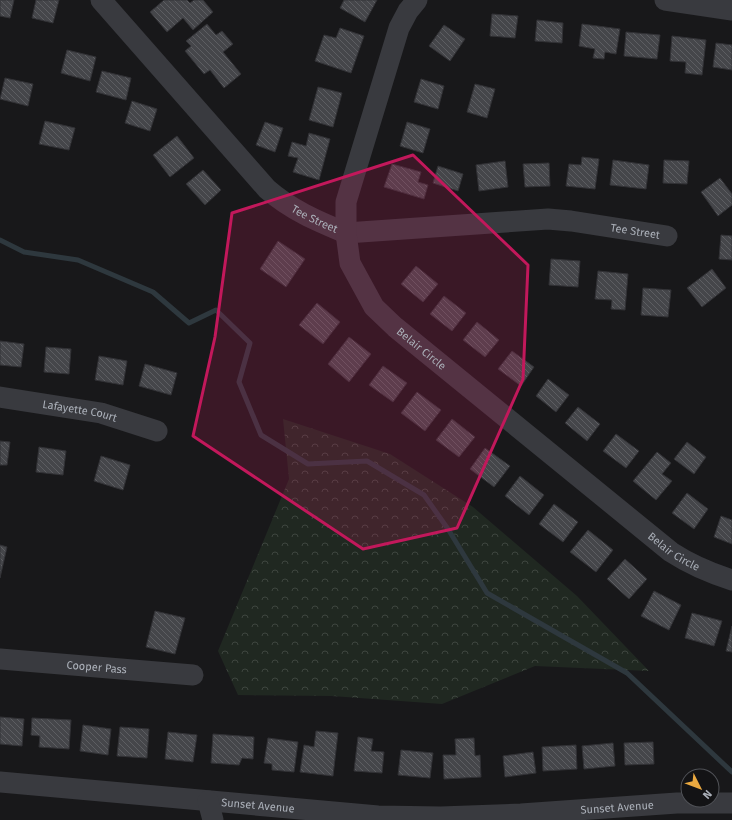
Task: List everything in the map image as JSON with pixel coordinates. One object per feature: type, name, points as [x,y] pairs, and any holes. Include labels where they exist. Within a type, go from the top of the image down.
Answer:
[{"type":"street","name":"Tee Street","points":[[101,0],[267,189],[292,209],[346,233],[548,219],[571,221],[667,236]]},
{"type":"street","name":"Belair Circle","points":[[417,0],[408,11],[399,28],[346,202],[346,233],[350,263],[363,289],[374,307],[394,327],[671,552],[705,572],[732,580]]},
{"type":"street","points":[[665,0],[732,10]]},
{"type":"street","name":"Lafayette Court","points":[[0,396],[101,413],[157,430]]},
{"type":"street","name":"Cooper Pass","points":[[0,659],[193,675]]},
{"type":"street","name":"Sunset Avenue","points":[[0,782],[210,810],[378,816],[521,817],[677,803],[732,803]]},
{"type":"highlighted area","points":[[413,155],[528,265],[523,379],[457,528],[363,549],[193,436],[215,337],[232,213]]},
{"type":"green space","points":[[283,419],[390,454],[473,507],[577,596],[649,671],[535,666],[442,704],[332,696],[238,695],[218,651],[289,479]]},
{"type":"building","points":[[0,0],[14,0],[10,18],[0,16]]},
{"type":"building","points":[[36,0],[59,0],[53,23],[32,18]]},
{"type":"building","points":[[164,0],[187,0],[190,3],[194,0],[203,0],[213,12],[193,30],[183,18],[167,32],[150,12]]},
{"type":"building","points":[[344,0],[377,0],[365,22],[340,8]]},
{"type":"building","points":[[492,14],[518,16],[515,38],[490,36]]},
{"type":"building","points":[[537,20],[563,23],[562,43],[535,41]]},
{"type":"building","points":[[207,24],[216,35],[222,31],[233,44],[223,52],[241,74],[224,88],[210,70],[204,74],[185,51],[191,46],[186,41]]},
{"type":"building","points":[[582,24],[620,29],[616,54],[605,52],[604,59],[593,58],[595,49],[579,46]]},
{"type":"building","points":[[444,25],[465,39],[450,61],[429,46]]},
{"type":"building","points":[[340,28],[364,36],[351,73],[315,61],[324,35],[336,38]]},
{"type":"building","points":[[626,32],[660,35],[657,59],[624,56]]},
{"type":"building","points":[[672,36],[706,40],[702,75],[685,73],[686,62],[670,61]]},
{"type":"building","points":[[716,43],[732,45],[732,70],[713,67]]},
{"type":"building","points":[[67,50],[96,57],[90,81],[61,73]]},
{"type":"building","points":[[102,71],[131,78],[126,100],[96,92]]},
{"type":"building","points":[[5,78],[33,84],[28,106],[0,99]]},
{"type":"building","points":[[421,79],[444,86],[438,109],[414,102]]},
{"type":"building","points":[[475,84],[495,89],[487,118],[467,112]]},
{"type":"building","points":[[318,87],[342,93],[333,127],[309,120]]},
{"type":"building","points":[[132,101],[157,109],[150,131],[125,123]]},
{"type":"building","points":[[45,121],[75,128],[69,150],[39,144]]},
{"type":"building","points":[[265,122],[283,128],[275,152],[256,145]]},
{"type":"building","points":[[407,122],[430,129],[423,153],[400,146]]},
{"type":"building","points":[[309,133],[330,139],[319,180],[293,172],[298,158],[288,156],[292,142],[306,146]]},
{"type":"building","points":[[177,136],[194,158],[170,177],[153,155]]},
{"type":"building","points":[[582,157],[599,159],[595,189],[566,186],[569,164],[581,165]]},
{"type":"building","points":[[613,160],[649,165],[646,189],[610,185]]},
{"type":"building","points":[[664,160],[689,161],[687,184],[663,183]]},
{"type":"building","points":[[505,161],[508,187],[479,191],[476,165]]},
{"type":"building","points":[[549,163],[550,186],[525,187],[523,164]]},
{"type":"building","points":[[392,164],[421,172],[418,182],[428,185],[424,199],[384,187]]},
{"type":"building","points":[[438,166],[463,174],[458,191],[433,183]]},
{"type":"building","points":[[203,170],[221,190],[205,205],[186,184]]},
{"type":"building","points":[[720,178],[732,194],[732,205],[718,216],[701,192]]},
{"type":"building","points":[[721,235],[732,236],[732,260],[719,259]]},
{"type":"building","points":[[278,241],[305,259],[286,287],[260,269]]},
{"type":"building","points":[[551,259],[580,261],[578,287],[549,285]]},
{"type":"building","points":[[416,266],[438,284],[423,302],[401,284]]},
{"type":"building","points":[[712,269],[726,288],[702,307],[687,288]]},
{"type":"building","points":[[598,271],[628,274],[625,310],[611,309],[612,300],[595,299]]},
{"type":"building","points":[[643,288],[671,290],[668,317],[641,315]]},
{"type":"building","points":[[444,296],[466,313],[452,331],[430,314]]},
{"type":"building","points":[[317,303],[340,322],[323,344],[299,325]]},
{"type":"building","points":[[477,322],[499,340],[485,357],[463,340]]},
{"type":"building","points":[[349,337],[371,354],[349,382],[328,364]]},
{"type":"building","points":[[0,341],[24,344],[21,367],[0,365]]},
{"type":"building","points":[[46,347],[71,349],[69,374],[44,372]]},
{"type":"building","points":[[512,351],[534,367],[521,386],[498,369]]},
{"type":"building","points":[[99,356],[127,361],[123,385],[95,380]]},
{"type":"building","points":[[145,364],[177,373],[171,395],[139,386]]},
{"type":"building","points":[[383,366],[407,383],[393,402],[369,385]]},
{"type":"building","points":[[548,379],[569,395],[556,412],[536,396]]},
{"type":"building","points":[[417,392],[441,410],[425,431],[401,413]]},
{"type":"building","points":[[578,407],[600,424],[587,441],[565,423]]},
{"type":"building","points":[[452,419],[475,437],[459,457],[436,440]]},
{"type":"building","points":[[616,434],[639,451],[626,468],[603,451]]},
{"type":"building","points":[[0,441],[10,442],[7,465],[0,465]]},
{"type":"building","points":[[687,442],[706,457],[694,474],[674,459]]},
{"type":"building","points":[[39,447],[66,451],[63,475],[36,472]]},
{"type":"building","points":[[485,448],[510,466],[494,487],[470,469]]},
{"type":"building","points":[[657,452],[671,463],[662,474],[672,481],[656,500],[633,481]]},
{"type":"building","points":[[101,456],[130,465],[123,490],[94,481]]},
{"type":"building","points":[[520,476],[544,495],[529,515],[505,496]]},
{"type":"building","points":[[687,493],[708,509],[694,529],[672,513]]},
{"type":"building","points":[[554,504],[578,522],[563,542],[539,524]]},
{"type":"building","points":[[721,516],[732,520],[732,544],[714,537]]},
{"type":"building","points":[[588,530],[613,550],[596,572],[570,552]]},
{"type":"building","points":[[0,545],[7,547],[0,578]]},
{"type":"building","points":[[625,559],[647,579],[629,599],[607,579]]},
{"type":"building","points":[[654,591],[681,605],[669,630],[641,616]]},
{"type":"building","points":[[155,611],[185,618],[175,654],[146,647]]},
{"type":"building","points":[[692,613],[722,621],[714,646],[685,638]]},
{"type":"building","points":[[732,626],[732,652],[726,651]]},
{"type":"building","points":[[0,717],[24,719],[22,746],[0,744]]},
{"type":"building","points":[[32,718],[71,720],[69,749],[39,747],[40,736],[31,735]]},
{"type":"building","points":[[83,725],[111,729],[108,755],[80,751]]},
{"type":"building","points":[[120,727],[149,729],[147,758],[117,756]]},
{"type":"building","points":[[316,731],[338,733],[333,776],[300,772],[304,745],[314,747]]},
{"type":"building","points":[[168,732],[197,735],[193,762],[165,759]]},
{"type":"building","points":[[213,734],[254,737],[253,759],[242,758],[239,765],[211,763]]},
{"type":"building","points":[[358,737],[373,739],[371,751],[384,752],[382,773],[354,771]]},
{"type":"building","points":[[268,738],[298,742],[294,772],[272,770],[272,764],[264,763]]},
{"type":"building","points":[[474,738],[475,756],[480,755],[481,777],[444,779],[443,755],[456,755],[455,739]]},
{"type":"building","points":[[653,742],[654,764],[625,765],[624,743]]},
{"type":"building","points":[[613,743],[615,766],[584,769],[582,746]]},
{"type":"building","points":[[576,745],[577,769],[543,771],[542,747]]},
{"type":"building","points":[[401,750],[433,753],[430,778],[398,775]]},
{"type":"building","points":[[533,752],[536,773],[505,777],[503,756]]},
{"type":"waterway","points":[[0,240],[24,252],[78,260],[153,292],[189,323],[216,310],[250,343],[239,382],[261,435],[308,464],[367,461],[424,495],[448,529],[487,593],[627,673],[732,772]]}]
